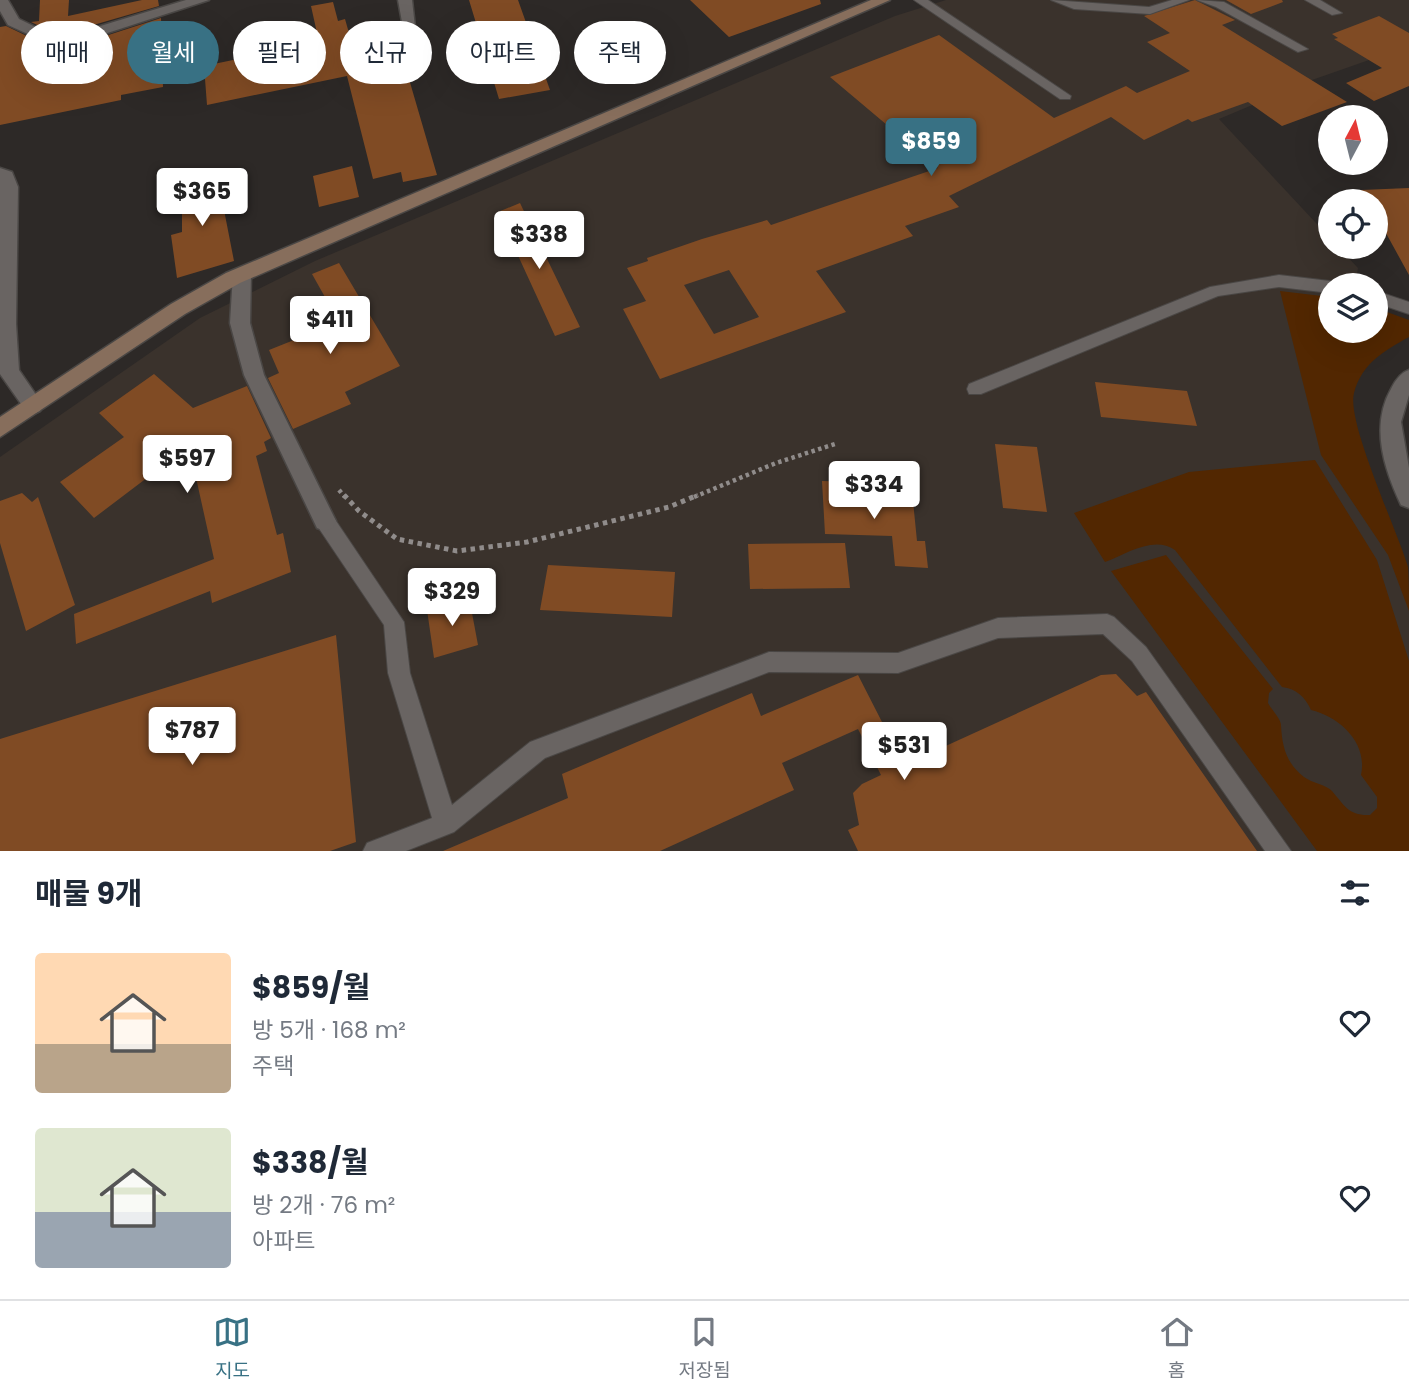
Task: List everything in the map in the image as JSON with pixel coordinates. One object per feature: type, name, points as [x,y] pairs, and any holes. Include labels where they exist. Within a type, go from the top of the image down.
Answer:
[{"type":"main road","points":[[0,428],[178,309],[242,274],[883,0]]},
{"type":"street","points":[[1,0],[13,22],[52,41],[87,35],[147,13],[202,0]]},
{"type":"street","points":[[405,0],[409,21]]},
{"type":"street","points":[[0,174],[6,176],[10,187],[6,324],[9,372],[33,405]]},
{"type":"street","points":[[242,274],[240,322],[278,428],[325,521]]},
{"type":"street","points":[[1409,378],[1391,411],[1389,446],[1409,498]]},
{"type":"lane","points":[[920,0],[1065,96]]},
{"type":"lane","points":[[1057,0],[1074,6],[1150,11],[1182,0]]},
{"type":"lane","points":[[1203,0],[1220,4],[1302,49]]},
{"type":"lane","points":[[1311,0],[1336,13]]},
{"type":"lane","points":[[975,389],[1216,290],[1279,281],[1318,286]]},
{"type":"lane","points":[[1388,301],[1409,308]]},
{"type":"lane","points":[[325,521],[394,622],[399,673],[446,824]]},
{"type":"lane","points":[[375,851],[446,824],[538,750],[769,662],[898,663],[998,628],[1107,624],[1139,654],[1279,851]]},
{"type":"path","points":[[299,468],[326,475],[359,511],[397,539],[457,551],[527,542],[669,507],[776,463],[838,443]]},
{"type":"shaded area","points":[[946,0],[1409,0],[1409,46],[1312,80],[1219,119],[1318,225],[1318,259],[1349,259],[1358,268],[1357,273],[1318,273],[1318,343],[1332,343],[1347,416],[1409,593],[1409,851],[0,851],[0,457],[200,318],[315,261],[895,16]]},
{"type":"shaded area","points":[[1280,291],[1318,296],[1318,343],[1388,343],[1388,312],[1409,320],[1409,337],[1375,359],[1362,374],[1354,393],[1354,407],[1365,452],[1408,567],[1409,611],[1388,555],[1321,455]]},
{"type":"shaded area","points":[[1315,460],[1377,560],[1409,661],[1409,851],[1317,851],[1111,571],[1166,555],[1273,689],[1269,693],[1268,703],[1281,723],[1284,747],[1293,766],[1307,779],[1330,789],[1352,812],[1370,815],[1377,808],[1377,797],[1361,775],[1360,752],[1350,733],[1322,713],[1311,710],[1296,692],[1282,687],[1175,550],[1158,544],[1149,545],[1105,562],[1074,513],[1189,472]]},
{"type":"building","points":[[40,0],[69,0],[68,16],[142,0],[158,0],[159,6],[107,21],[39,21]]},
{"type":"building","points":[[469,0],[518,0],[525,21],[475,21]]},
{"type":"building","points":[[690,0],[820,0],[821,4],[729,37]]},
{"type":"building","points":[[1195,0],[1235,20],[1222,25],[1347,102],[1339,105],[1318,105],[1318,113],[1282,126],[1248,102],[1192,122],[1188,119],[1144,140],[1111,117],[949,196],[959,207],[905,226],[913,236],[816,271],[846,312],[660,379],[623,309],[646,301],[627,268],[648,261],[647,258],[702,239],[767,220],[771,225],[938,168],[830,77],[939,35],[1054,118],[1126,86],[1137,93],[1190,71],[1147,42],[1170,33],[1144,16]],"holes":[[[729,270],[759,317],[714,334],[684,285]]]},
{"type":"building","points":[[1226,0],[1282,0],[1283,2],[1251,14]]},
{"type":"building","points":[[333,2],[338,21],[345,19],[340,21],[340,77],[326,80],[326,21],[314,21],[311,6]]},
{"type":"building","points":[[1379,16],[1409,33],[1409,86],[1374,101],[1346,83],[1382,68],[1334,39],[1338,38],[1332,34]]},
{"type":"building","points":[[6,26],[21,33],[21,84],[113,84],[113,34],[127,29],[127,84],[163,84],[163,87],[121,95],[121,100],[0,125],[0,27]]},
{"type":"building","points":[[233,60],[233,84],[308,84],[207,105],[205,84],[219,84],[219,63]]},
{"type":"building","points":[[349,84],[410,84],[437,175],[403,182],[401,172],[373,179]]},
{"type":"building","points":[[494,84],[548,84],[550,90],[499,99]]},
{"type":"building","points":[[352,166],[359,197],[319,207],[313,176]]},
{"type":"building","points":[[224,175],[225,215],[234,261],[177,278],[171,235],[182,232],[182,184]]},
{"type":"building","points":[[1409,188],[1409,275],[1388,237],[1388,189],[1385,189]]},
{"type":"building","points":[[520,203],[580,327],[555,336],[498,212]]},
{"type":"building","points":[[339,263],[400,366],[345,392],[351,404],[293,429],[268,378],[279,373],[269,350],[339,322],[312,274]]},
{"type":"building","points":[[154,374],[193,408],[247,386],[271,438],[264,442],[267,451],[256,456],[277,535],[283,533],[291,572],[212,603],[210,591],[76,644],[74,614],[214,559],[189,446],[94,518],[60,482],[124,437],[99,413]]},
{"type":"building","points":[[1095,382],[1187,391],[1197,426],[1101,417]]},
{"type":"building","points":[[995,444],[1037,447],[1047,512],[1003,508]]},
{"type":"building","points":[[822,481],[857,482],[859,499],[913,501],[917,541],[925,541],[928,568],[895,566],[892,536],[825,534]]},
{"type":"building","points":[[22,493],[32,502],[38,497],[75,605],[26,631],[0,543],[0,501]]},
{"type":"building","points":[[845,543],[850,588],[750,589],[748,544]]},
{"type":"building","points":[[548,565],[675,572],[672,617],[540,610]]},
{"type":"building","points":[[469,597],[478,645],[434,658],[427,610]]},
{"type":"building","points":[[336,635],[356,842],[330,851],[0,851],[0,739]]},
{"type":"building","points":[[1116,674],[1137,696],[1146,692],[1257,851],[858,851],[848,830],[859,825],[853,793],[862,784],[881,775],[858,729],[782,763],[794,790],[660,851],[443,851],[568,798],[562,774],[752,693],[761,716],[858,675],[904,765],[1101,675]]}]
